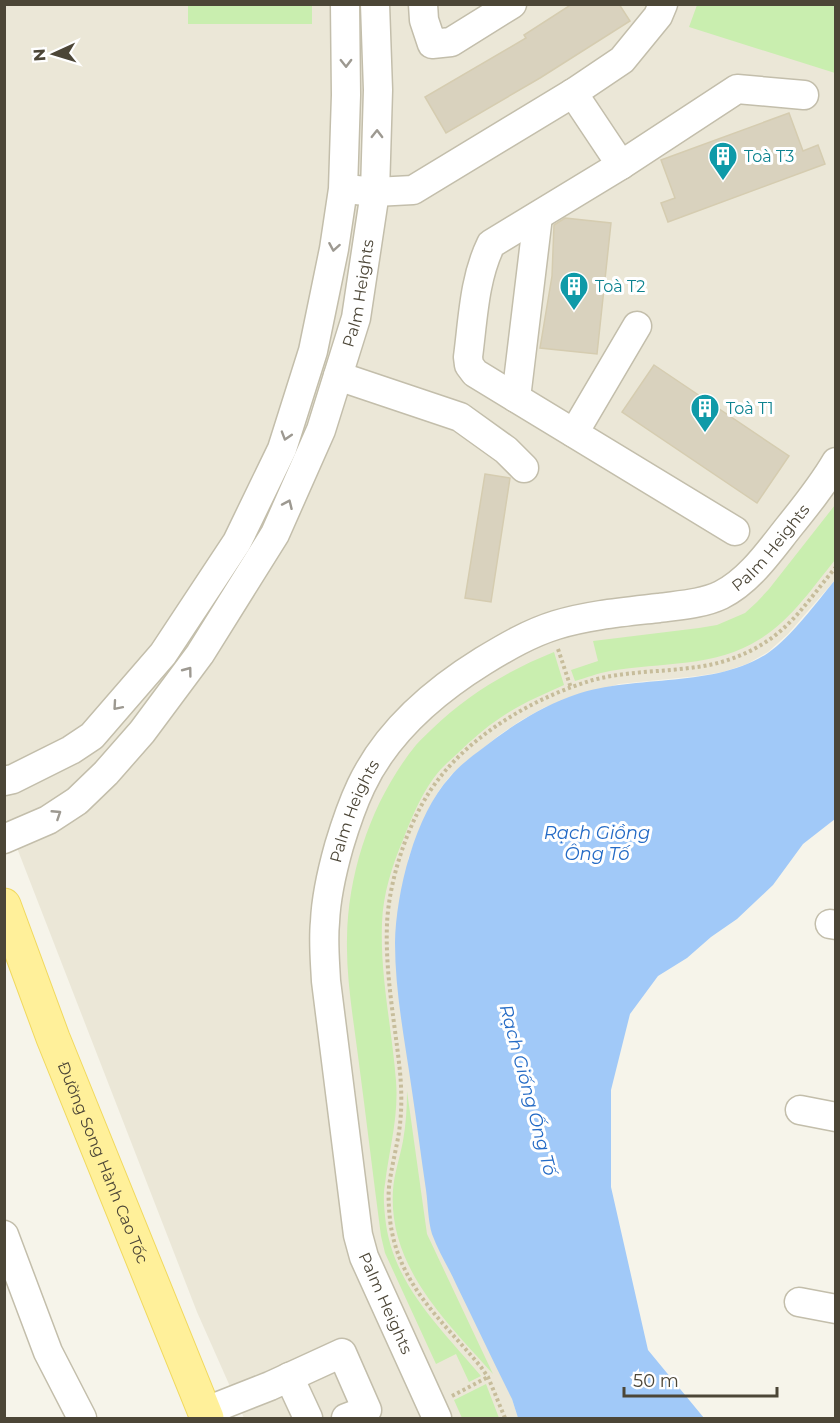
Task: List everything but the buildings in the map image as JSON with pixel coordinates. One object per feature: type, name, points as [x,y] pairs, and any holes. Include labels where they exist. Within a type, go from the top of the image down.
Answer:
[{"type":"main road","name":"Đường Song Hành Cao Tốc","points":[[4,905],[53,1038],[205,1415]]},
{"type":"street","name":"Palm Heights","points":[[4,781],[13,779],[71,750],[92,736],[163,654],[237,542],[282,449],[313,351],[334,249],[343,189],[346,95],[345,4]]},
{"type":"street","name":"Palm Heights","points":[[4,839],[48,820],[77,801],[106,773],[142,732],[200,654],[275,534],[321,430],[356,318],[375,192],[378,90],[375,4]]},
{"type":"street","points":[[423,4],[424,20],[432,44],[451,42],[512,4]]},
{"type":"street","points":[[343,189],[375,192],[413,190],[573,93],[622,60],[658,16],[663,4]]},
{"type":"street","points":[[735,531],[475,373],[469,366],[468,357],[473,305],[485,256],[491,244],[621,165],[737,89],[804,95]]},
{"type":"street","points":[[573,93],[621,165]]},
{"type":"street","points":[[516,398],[538,216]]},
{"type":"street","points":[[574,433],[637,326]]},
{"type":"street","points":[[338,376],[460,417],[506,450],[524,468]]},
{"type":"street","name":"Palm Heights","points":[[443,1408],[364,1257],[358,1235],[326,981],[324,922],[331,877],[344,830],[361,785],[398,730],[428,701],[464,673],[503,649],[556,626],[594,616],[705,601],[735,586],[760,563],[811,500],[836,462]]},
{"type":"street","points":[[800,1110],[836,1117]]},
{"type":"street","points":[[4,1235],[48,1352],[82,1419]]},
{"type":"street","points":[[799,1302],[836,1309]]},
{"type":"street","points":[[205,1415],[342,1353],[367,1410],[346,1419]]},
{"type":"street","points":[[289,1377],[308,1419]]},
{"type":"path","points":[[505,1419],[488,1377],[418,1294],[401,1261],[391,1228],[388,1191],[399,1136],[402,1092],[388,978],[388,913],[392,886],[408,836],[432,788],[442,774],[466,750],[500,724],[533,705],[592,681],[613,676],[718,664],[736,658],[762,644],[786,627],[836,567]]},
{"type":"path","points":[[558,648],[571,688]]},
{"type":"path","points":[[443,1408],[488,1377]]},
{"type":"shaded area","points":[[5,5],[835,5],[835,580],[788,634],[768,652],[747,664],[723,672],[698,676],[619,684],[545,707],[520,721],[451,775],[431,804],[408,859],[512,1399],[518,1418],[244,1418],[197,1312],[5,817]]},
{"type":"green space","points":[[188,5],[312,5],[312,24],[188,24]]},
{"type":"green space","points":[[697,5],[835,5],[835,73],[689,27]]},
{"type":"green space","points":[[835,505],[835,560],[792,613],[760,639],[725,655],[610,671],[575,681],[571,670],[598,661],[593,641],[717,625],[745,613],[769,589]]},
{"type":"green space","points":[[554,652],[564,685],[523,704],[489,726],[445,765],[428,786],[395,860],[383,912],[383,963],[397,1094],[384,1192],[389,1240],[407,1283],[420,1303],[481,1376],[469,1382],[456,1354],[436,1364],[385,1253],[350,997],[347,953],[348,912],[358,861],[376,811],[387,788],[416,745],[445,717],[474,694],[505,675]]},
{"type":"green space","points":[[407,1091],[427,1234],[493,1374],[439,1313],[410,1268],[400,1244],[394,1218],[393,1190],[404,1135]]},
{"type":"green space","points":[[486,1384],[499,1418],[462,1418],[454,1400]]},
{"type":"water","name":"Rạch Giồng Ông Tố","points":[[835,580],[835,819],[803,844],[773,885],[737,919],[687,958],[658,976],[630,1014],[611,1090],[611,1187],[648,1350],[704,1418],[518,1418],[512,1399],[437,1247],[430,1224],[395,961],[399,901],[417,833],[438,793],[461,765],[524,719],[557,702],[593,690],[618,685],[697,677],[746,665],[768,653],[786,638]]},
{"type":"place","name":"Toà T3","points":[[723,182]]},
{"type":"place","name":"Toà T2","points":[[574,312]]},
{"type":"place","name":"Toà T1","points":[[705,434]]},
{"type":"water label","name":"Rạch Giống Ống Tố","points":[[528,1090]]}]
